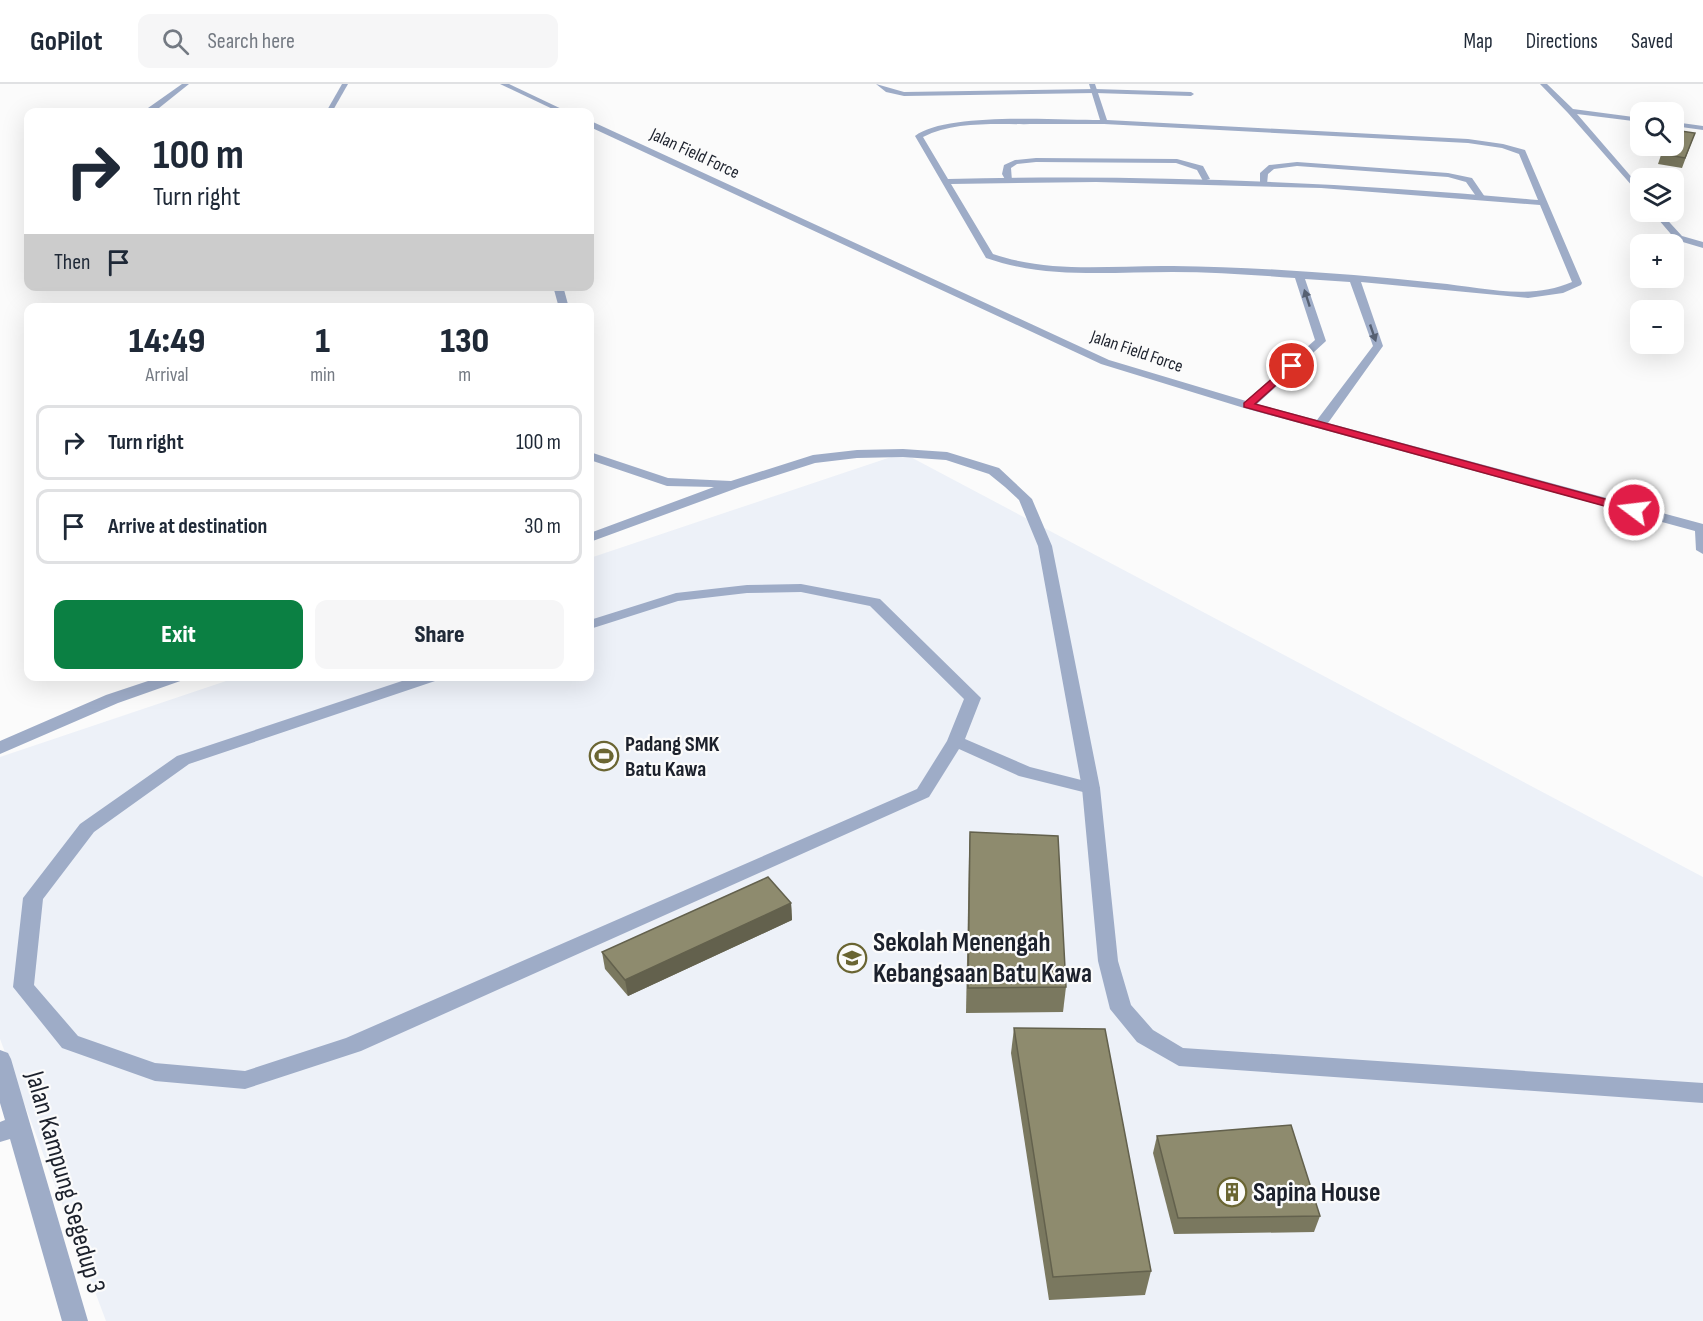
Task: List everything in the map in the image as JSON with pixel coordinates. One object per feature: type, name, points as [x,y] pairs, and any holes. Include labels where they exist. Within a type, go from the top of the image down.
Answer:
[{"type":"street","points":[[154,108],[186,84]]},
{"type":"street","points":[[331,108],[345,84]]},
{"type":"street","points":[[503,84],[555,108]]},
{"type":"street","points":[[870,84],[884,84],[888,91],[904,94],[1016,92],[1094,87],[1191,94]]},
{"type":"street","points":[[1009,84],[1016,92]]},
{"type":"street","points":[[1544,84],[1571,111],[1630,181]]},
{"type":"street","points":[[1094,87],[1104,122]]},
{"type":"street","points":[[1571,111],[1630,119]]},
{"type":"street","points":[[1104,122],[1323,132],[1468,141],[1503,146],[1522,152],[1577,283],[1564,291],[1520,294],[1299,275],[1143,269],[1038,270],[989,256],[946,182],[919,136],[925,130],[951,125],[1104,122]]},
{"type":"street","points":[[1684,125],[1703,128]]},
{"type":"street","name":"Jalan Field Force","points":[[594,126],[1105,362],[1248,405],[1702,528]]},
{"type":"street","points":[[1009,179],[1006,174],[1007,167],[1015,162],[1047,160],[1177,161],[1200,168],[1206,179]]},
{"type":"street","points":[[1264,182],[1264,173],[1272,167],[1298,164],[1331,166],[1448,175],[1469,180],[1481,197]]},
{"type":"street","points":[[946,182],[1009,179],[1206,179],[1545,203]]},
{"type":"street","points":[[1665,222],[1679,238],[1703,245]]},
{"type":"street","points":[[1248,405],[1321,341],[1299,275]]},
{"type":"street","points":[[1320,425],[1378,346],[1354,278]]},
{"type":"street","points":[[594,537],[735,484],[813,459],[857,454],[903,453],[947,456],[993,471],[1025,499],[1044,546],[1092,788],[1108,960],[1121,1009],[1145,1036],[1179,1058],[1703,1093]]},
{"type":"street","points":[[594,458],[623,470],[667,482],[735,484]]},
{"type":"street","points":[[1702,528],[1703,550]]},
{"type":"street","points":[[420,681],[183,760],[87,828],[33,898],[23,987],[70,1042],[155,1072],[246,1080],[353,1045],[923,793],[956,741],[973,698],[875,602],[801,588],[747,589],[676,597],[594,625]]},
{"type":"street","points":[[0,748],[112,699],[165,681]]},
{"type":"street","points":[[956,741],[1025,772],[1092,788]]},
{"type":"street","name":"Jalan Kampung Segedup 3","points":[[0,1059],[8,1129],[75,1321]]},
{"type":"shaded area","name":"Sekolah Menengah Kebangsaan Batu Kawa","points":[[903,453],[1703,877],[1703,1321],[106,1321],[0,1039],[0,757],[226,681],[594,681],[594,557]]},
{"type":"building","points":[[1684,131],[1695,133],[1685,158],[1674,156],[1684,156]]},
{"type":"building","points":[[970,832],[1058,836],[1066,987],[968,988]]},
{"type":"building","points":[[768,877],[791,903],[625,980],[602,952]]},
{"type":"building","points":[[1014,1028],[1105,1029],[1151,1271],[1053,1277]]},
{"type":"building","name":"Sapina House","points":[[1291,1125],[1320,1216],[1178,1218],[1157,1136]]},
{"type":"place","name":"Padang SMK Batu Kawa","points":[[604,756]]},
{"type":"place","name":"Sekolah Menengah Kebangsaan Batu Kawa","points":[[852,958]]},
{"type":"place","name":"Sapina House","points":[[1232,1192]]},
{"type":"route","points":[[1292,366],[1248,405],[1634,510]]}]
